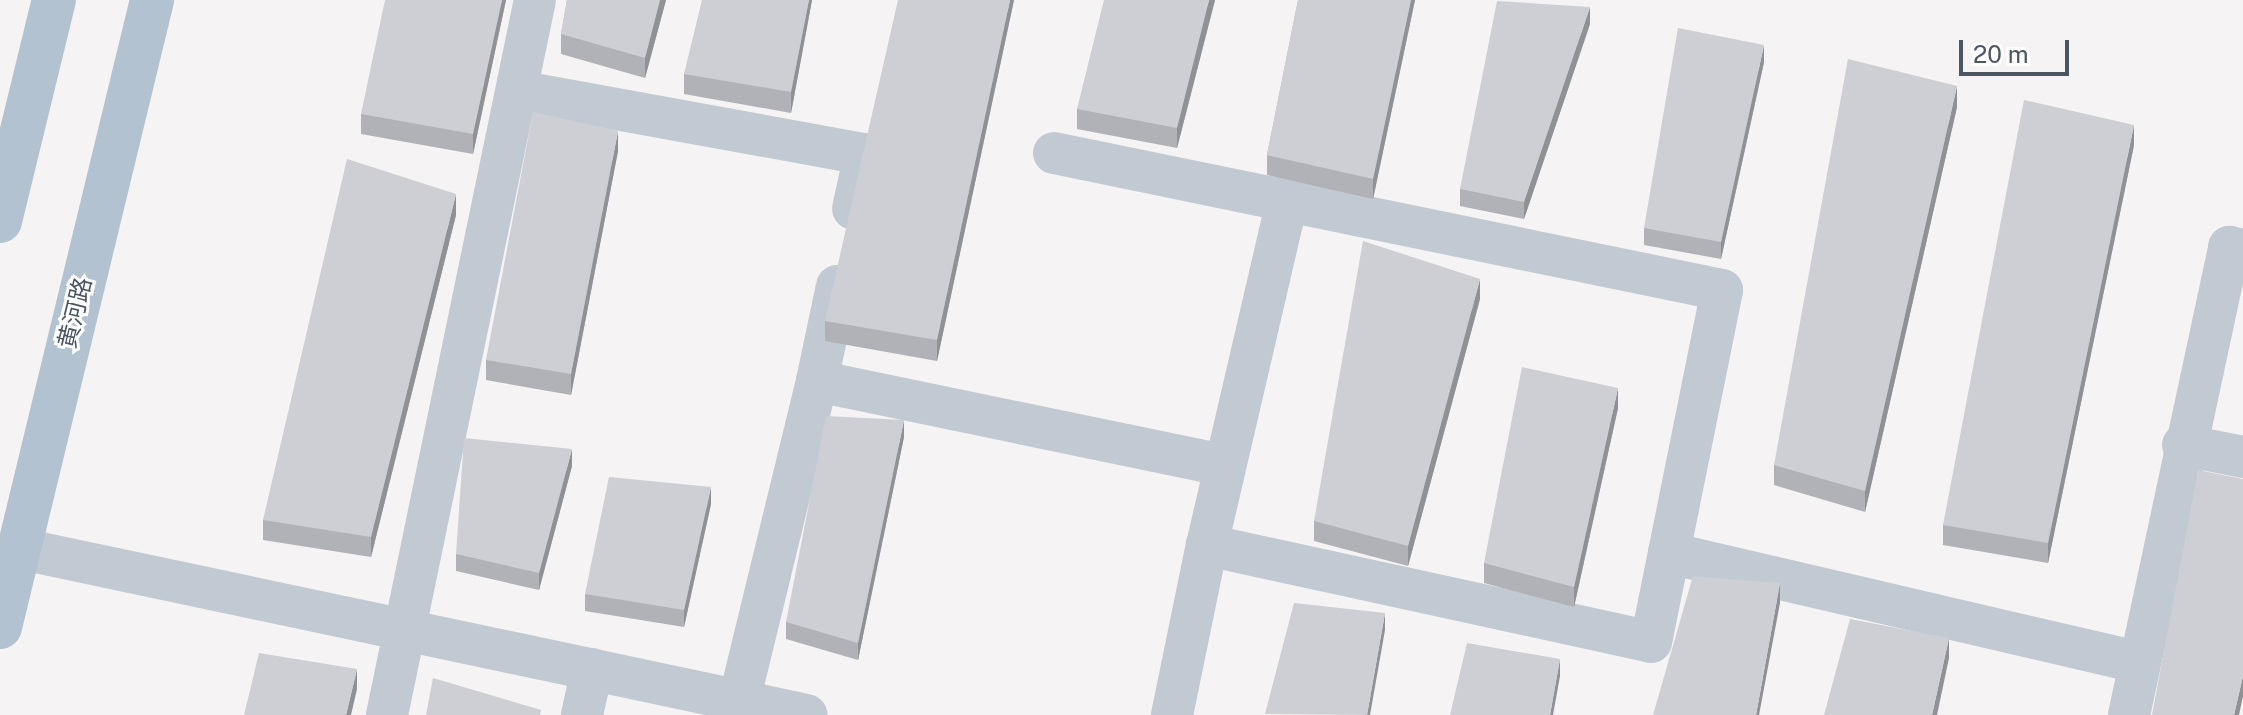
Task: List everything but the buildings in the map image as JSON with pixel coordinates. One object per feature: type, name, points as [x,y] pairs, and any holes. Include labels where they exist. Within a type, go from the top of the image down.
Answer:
[{"type":"main road","points":[[0,221],[54,0]]},
{"type":"main road","name":"黄河路","points":[[0,627],[152,0]]},
{"type":"street","points":[[387,715],[408,630],[535,0]]},
{"type":"street","points":[[517,91],[865,154],[817,381],[739,701]]},
{"type":"street","points":[[1054,153],[1722,290],[1651,642],[1207,545]]},
{"type":"street","points":[[1172,715],[1223,465],[1287,202]]},
{"type":"street","points":[[2129,715],[2183,445],[2229,247],[2243,250]]},
{"type":"street","points":[[817,381],[1223,465]]},
{"type":"street","points":[[2183,445],[2243,457]]},
{"type":"street","points":[[17,548],[793,713]]},
{"type":"street","points":[[1669,553],[2139,662]]},
{"type":"street","points":[[582,715],[592,669]]}]
